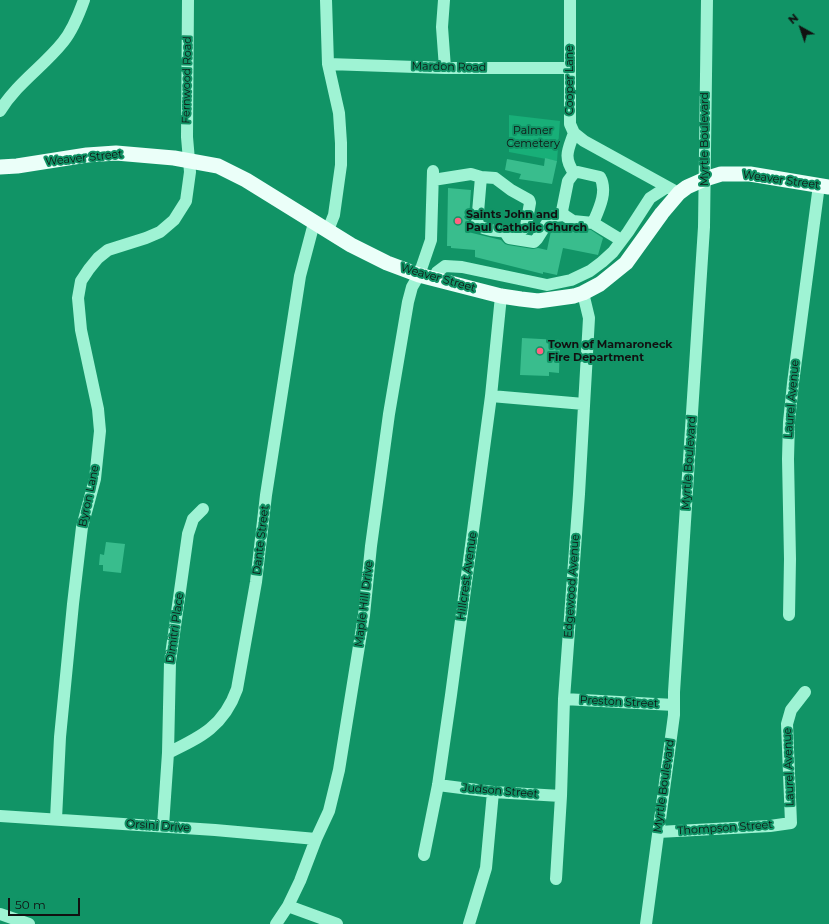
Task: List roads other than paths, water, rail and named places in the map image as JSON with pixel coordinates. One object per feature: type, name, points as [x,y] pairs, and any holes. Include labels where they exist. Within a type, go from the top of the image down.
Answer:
[{"type":"main road","name":"Weaver Street","points":[[0,167],[17,166],[87,155],[116,153],[146,154],[218,166],[246,180],[351,245],[387,263],[419,275],[501,296],[538,301],[554,300],[583,294],[600,284],[626,263],[662,213],[673,190],[687,187],[721,174],[750,174],[824,186]]},
{"type":"street","points":[[0,111],[8,97],[50,57],[64,41],[76,20],[84,0]]},
{"type":"street","name":"Fernwood Road","points":[[188,0],[187,137],[189,160]]},
{"type":"street","name":"Dante Street","points":[[168,753],[195,740],[213,727],[226,713],[233,701],[237,689],[256,582],[266,495],[300,276],[321,226],[334,215],[341,165],[339,113],[328,64],[326,0]]},
{"type":"street","points":[[444,0],[442,27],[445,68]]},
{"type":"street","name":"Cooper Lane","points":[[570,0],[570,124],[574,133]]},
{"type":"street","name":"Myrtle Boulevard","points":[[646,924],[674,715],[704,227],[707,0]]},
{"type":"street","name":"Mardon Road","points":[[328,64],[445,68],[570,68]]},
{"type":"street","points":[[574,173],[568,164],[567,153],[574,133],[584,141],[673,190]]},
{"type":"street","name":"Byron Lane","points":[[56,819],[60,737],[73,604],[82,526],[95,479],[100,431],[98,409],[81,330],[78,298],[81,281],[88,268],[108,250],[160,232],[174,220],[186,201],[189,187],[189,160]]},
{"type":"street","points":[[564,215],[562,211],[568,181],[574,173],[578,172],[600,177],[604,184],[600,207],[593,223]]},
{"type":"street","name":"Maple Hill Drive","points":[[276,924],[288,906],[300,881],[329,811],[339,770],[364,615],[371,546],[389,414],[408,302],[412,287],[419,275],[431,240],[433,176],[471,174],[481,177]]},
{"type":"street","points":[[481,177],[495,178],[511,190],[529,200],[530,203],[526,226],[523,229],[504,232],[480,227],[476,224],[481,177]]},
{"type":"street","name":"Laurel Avenue","points":[[789,615],[789,422],[794,375],[824,186]]},
{"type":"street","points":[[434,279],[437,272],[445,266],[462,267],[548,285],[571,280],[590,271],[613,252],[650,198],[673,190]]},
{"type":"street","points":[[504,232],[509,238],[534,242],[549,220],[554,216],[564,215],[574,221],[593,223],[621,240]]},
{"type":"street","name":"Edgewood Avenue","points":[[556,879],[561,796],[564,699],[589,318],[583,294]]},
{"type":"street","name":"Hillcrest Avenue","points":[[424,855],[438,785],[491,396],[501,296]]},
{"type":"street","points":[[491,396],[584,404]]},
{"type":"street","name":"Dimitri Place","points":[[168,753],[170,662],[188,534],[193,519],[203,509]]},
{"type":"street","name":"Laurel Avenue","points":[[791,823],[787,724],[791,710],[805,692]]},
{"type":"street","name":"Preston Street","points":[[564,699],[674,705]]},
{"type":"street","points":[[163,826],[168,753]]},
{"type":"street","name":"Judson Street","points":[[438,785],[493,792],[561,796]]},
{"type":"street","points":[[469,924],[486,868],[493,792]]},
{"type":"street","name":"Orsini Drive","points":[[0,816],[163,826],[316,840]]},
{"type":"street","name":"Thompson Street","points":[[658,832],[770,826],[791,823]]},
{"type":"street","points":[[288,906],[337,924]]},
{"type":"street","points":[[0,914],[29,924]]},
{"type":"place","name":"Saints John and Paul Catholic Church","points":[[458,221]]},
{"type":"place","name":"Town of Mamaroneck Fire Department","points":[[540,351]]},
{"type":"park label","name":"Palmer Cemetery","points":[[533,137]]}]
